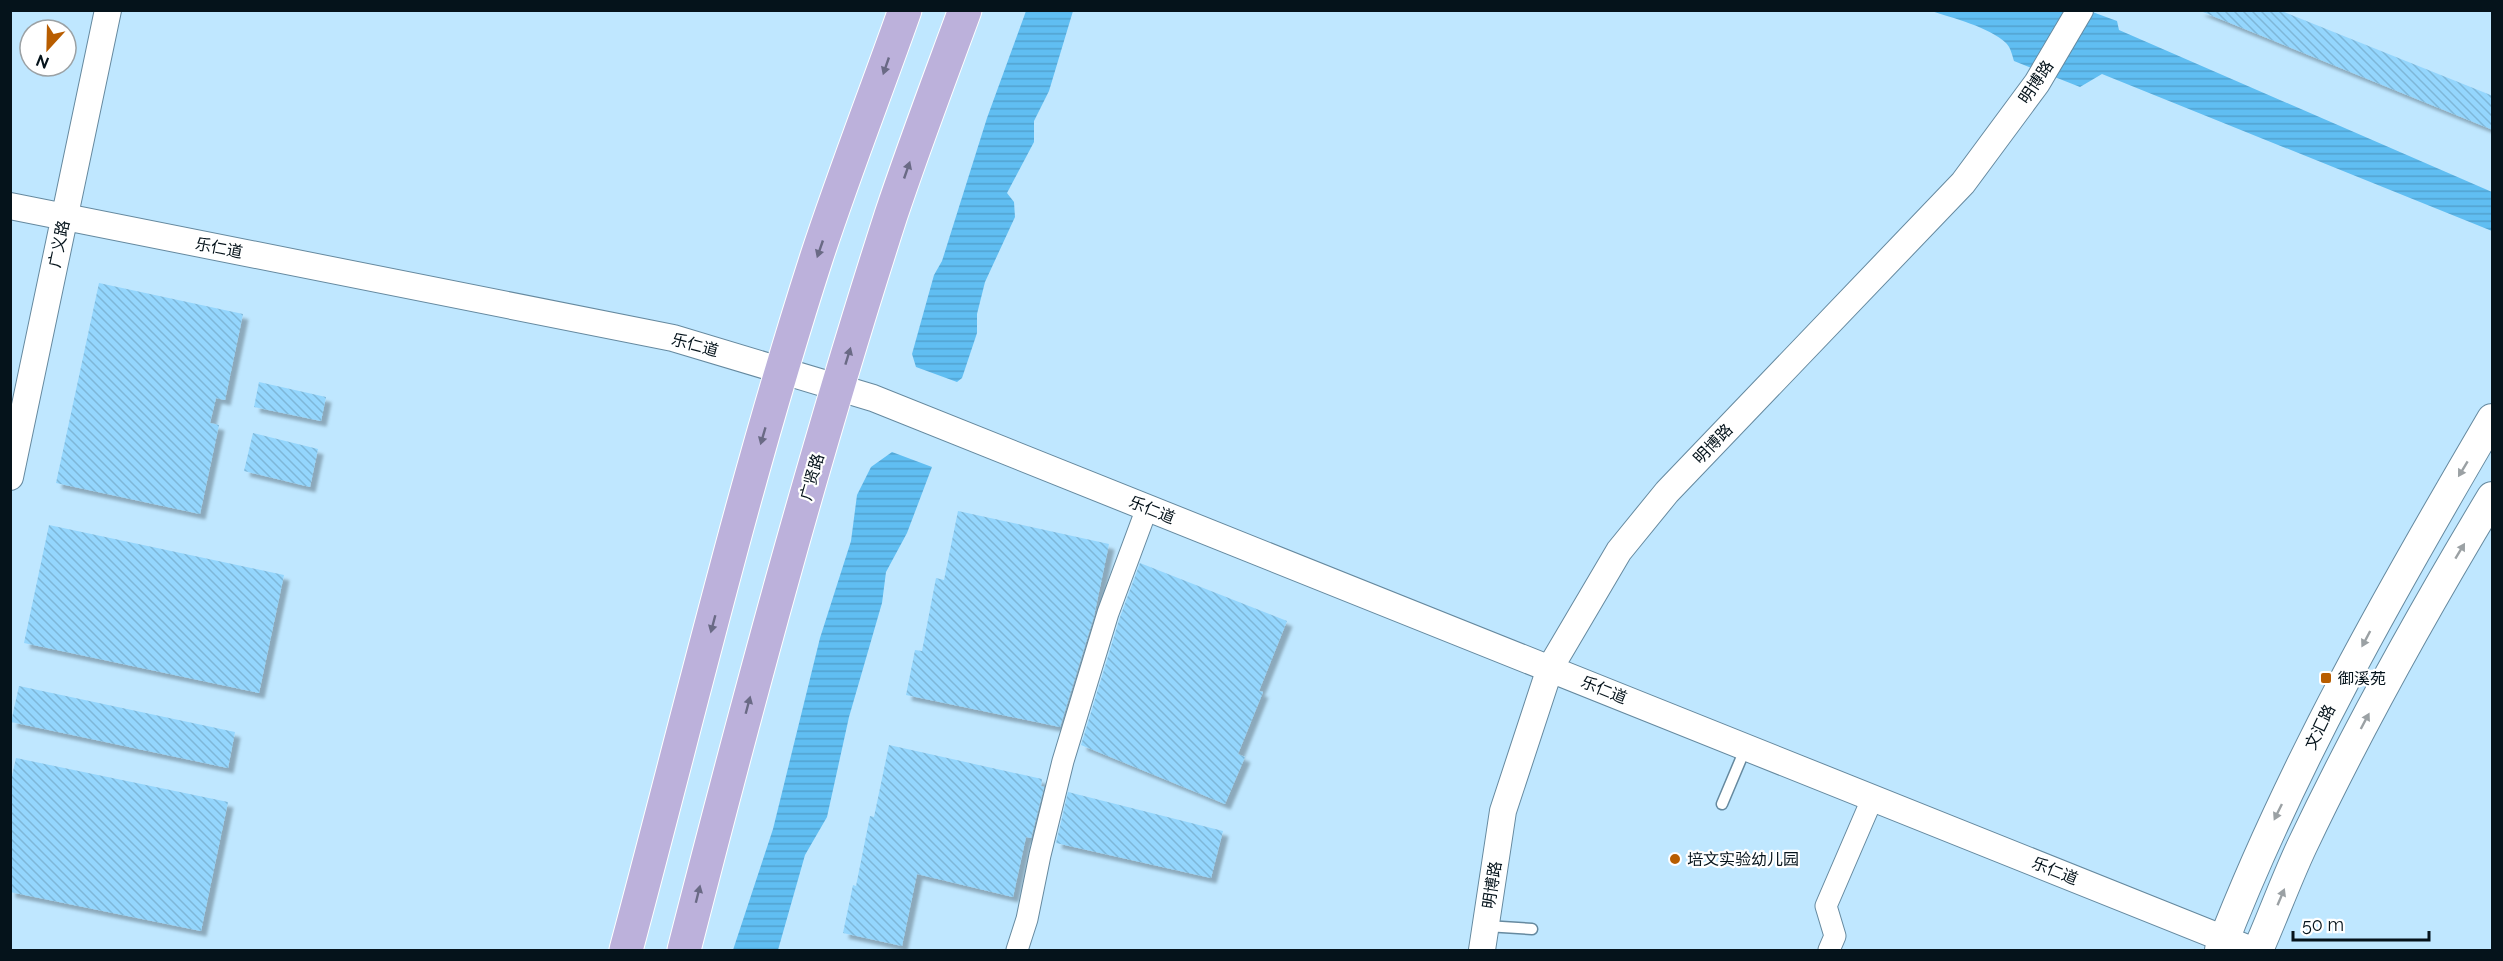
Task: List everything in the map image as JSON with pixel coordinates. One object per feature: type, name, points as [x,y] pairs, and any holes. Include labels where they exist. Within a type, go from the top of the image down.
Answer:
[{"type":"main road","points":[[626,951],[782,369],[818,254],[905,10]]},
{"type":"main road","name":"广贤路","points":[[684,951],[751,694],[839,387],[892,214],[965,10]]},
{"type":"main road","name":"文汇路","points":[[2222,945],[2270,828],[2335,696],[2406,565],[2493,419]]},
{"type":"main road","points":[[2258,951],[2302,847],[2350,750],[2445,576],[2493,497]]},
{"type":"street","name":"广义路","points":[[10,477],[108,10]]},
{"type":"street","name":"明博路","points":[[1484,938],[1503,811],[1550,668],[1619,551],[1667,492],[1963,183],[2037,83],[2080,10]]},
{"type":"street","name":"乐仁道","points":[[10,206],[673,338],[839,387],[1873,797],[2222,945],[2252,951]]},
{"type":"street","points":[[1017,951],[1027,919],[1040,855],[1069,739],[1108,613],[1147,508]]},
{"type":"street","points":[[1829,951],[1835,936],[1826,906],[1873,797]]},
{"type":"lane","points":[[1722,804],[1746,747]]},
{"type":"lane","points":[[1484,938],[1532,929]]},
{"type":"water","points":[[2087,10],[2117,21],[2119,30],[2492,192],[2492,231],[2102,74],[2080,87],[2014,61],[2008,45],[1990,32],[1931,11]]},
{"type":"water","points":[[1026,11],[1073,11],[1049,91],[1034,121],[1034,142],[1007,193],[1014,202],[1015,217],[985,282],[977,314],[977,333],[962,378],[957,382],[916,367],[912,354],[934,275],[942,261],[987,118]]},
{"type":"water","points":[[892,452],[932,467],[907,533],[886,572],[882,603],[849,717],[827,817],[805,855],[778,950],[733,950],[773,829],[820,638],[851,541],[857,495],[871,467]]},
{"type":"building","points":[[2198,10],[2279,10],[2493,96],[2493,130]]},
{"type":"building","points":[[99,283],[243,314],[225,400],[216,398],[210,423],[219,425],[200,514],[56,483]]},
{"type":"building","points":[[259,382],[326,397],[321,421],[254,407]]},
{"type":"building","points":[[253,433],[318,449],[310,487],[244,471]]},
{"type":"building","points":[[958,511],[1109,544],[1094,616],[1060,727],[906,695],[915,650],[922,651],[936,578],[944,580]]},
{"type":"building","points":[[49,525],[284,575],[259,693],[24,643]]},
{"type":"building","points":[[1140,563],[1287,621],[1259,691],[1263,692],[1238,754],[1245,757],[1225,804],[1081,745],[1120,617]]},
{"type":"building","points":[[19,686],[235,732],[228,768],[11,722]]},
{"type":"building","points":[[889,745],[1042,779],[1041,786],[1044,787],[1031,838],[1026,837],[1013,897],[917,874],[902,946],[843,933],[853,885],[856,886],[870,816],[874,817]]},
{"type":"building","points":[[16,758],[228,802],[201,931],[10,892],[10,785]]},
{"type":"building","points":[[1068,792],[1223,831],[1211,878],[1056,843]]},
{"type":"place","name":"御溪苑","points":[[2326,678]]},
{"type":"place","name":"培文实验幼儿园","points":[[1675,859]]}]
